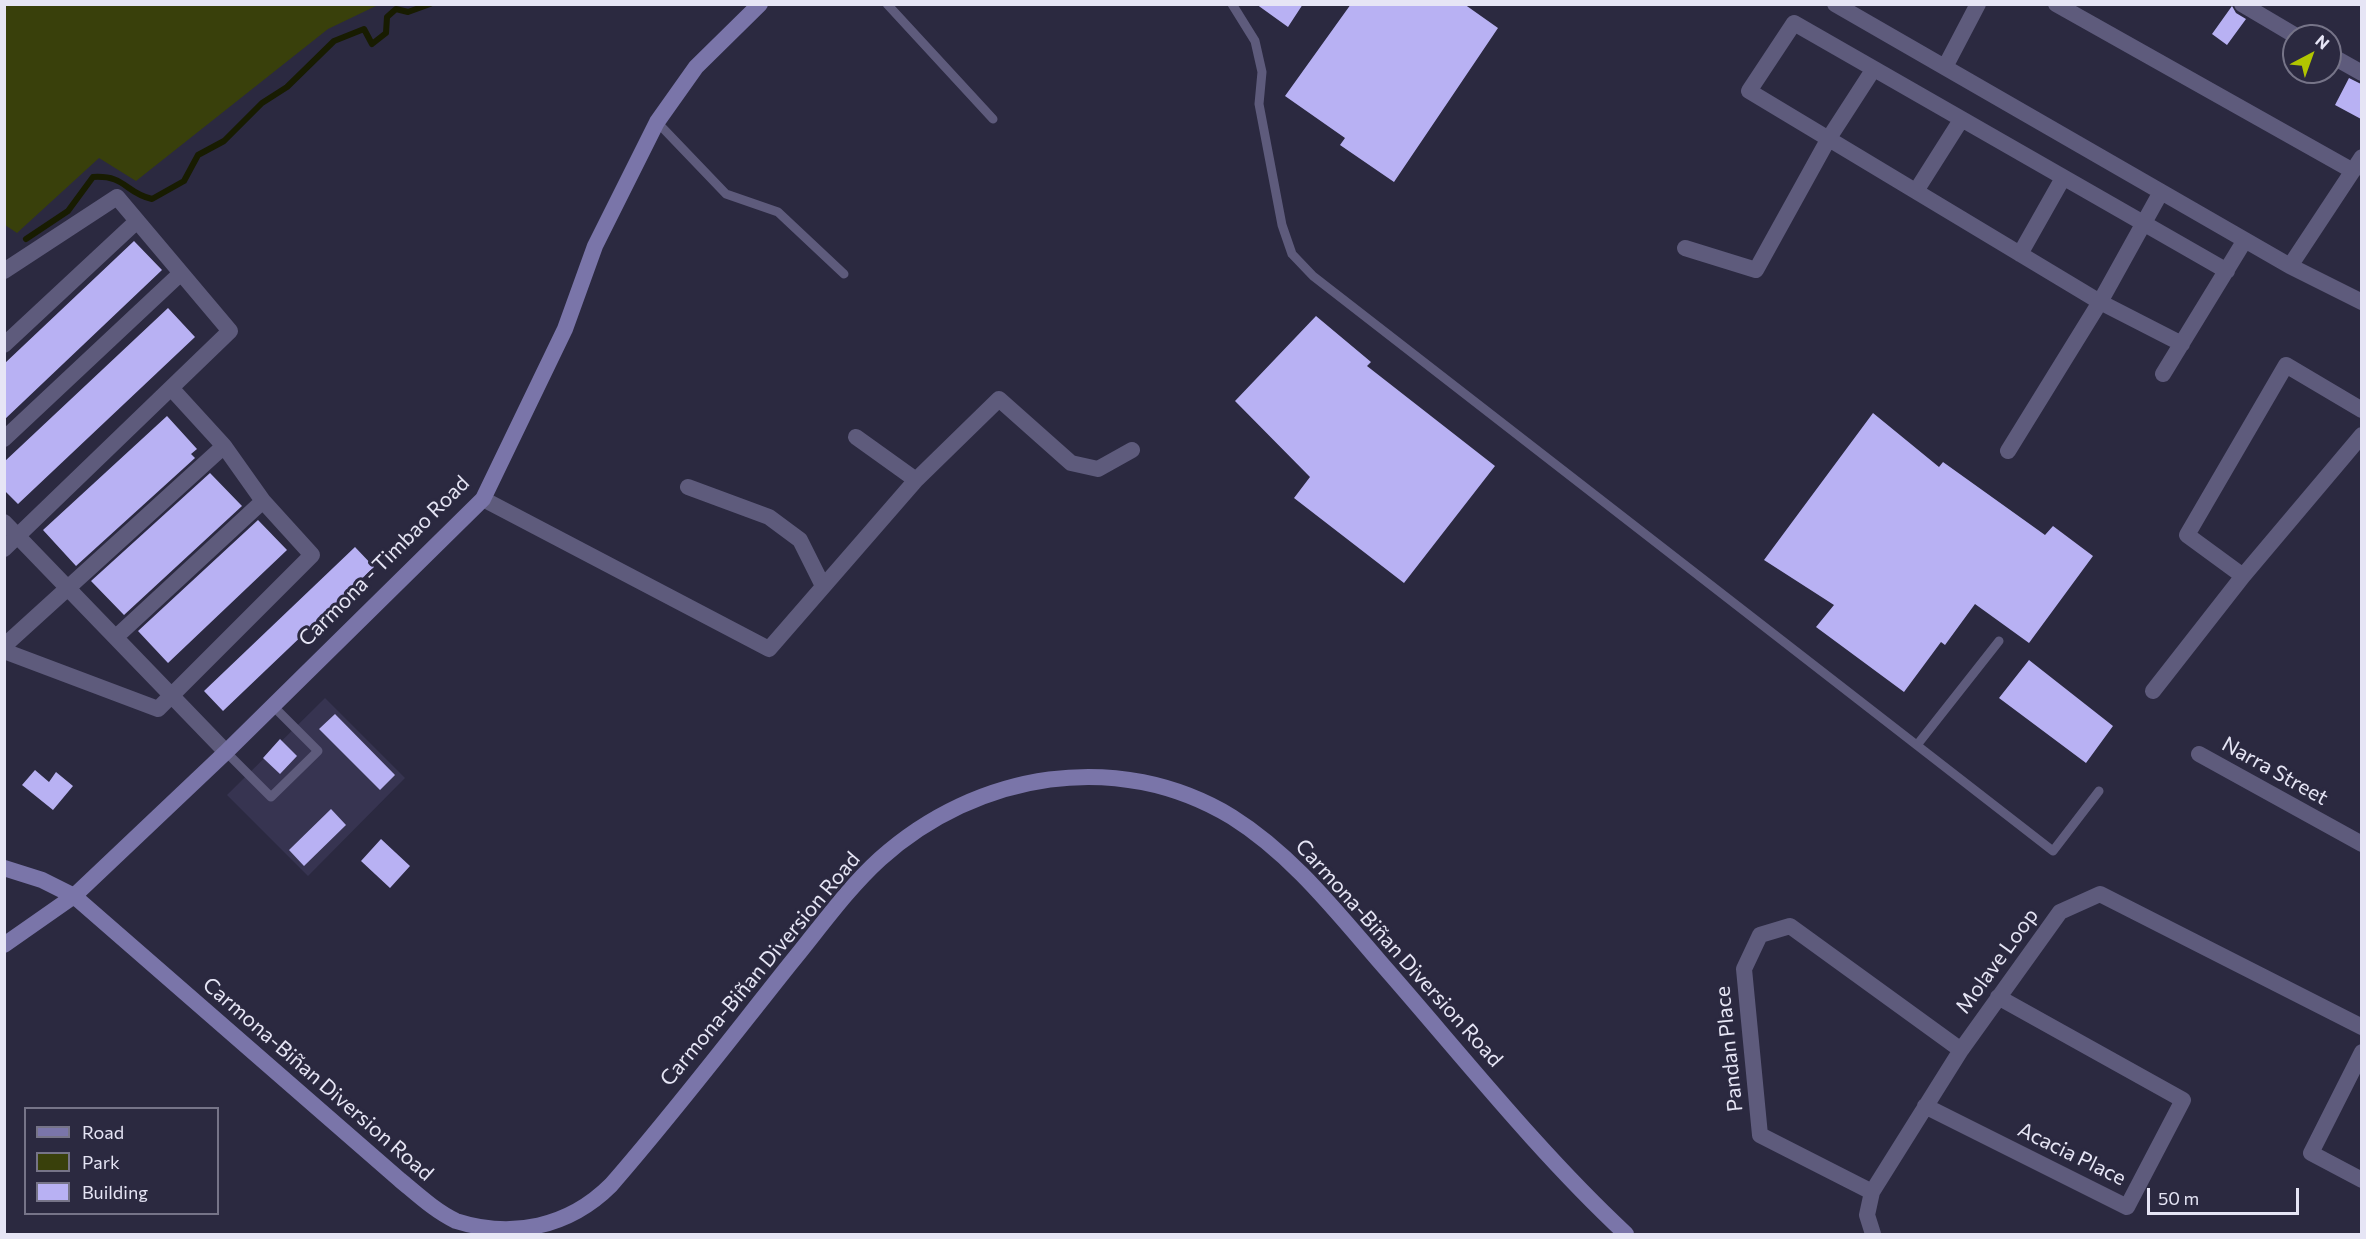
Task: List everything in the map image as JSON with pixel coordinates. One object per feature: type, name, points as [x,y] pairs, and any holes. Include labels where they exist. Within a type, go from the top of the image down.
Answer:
[{"type":"main road","name":"Carmona - Timbao Road","points":[[4,945],[74,896],[226,752],[483,499],[565,329],[595,246],[657,122],[696,67],[760,4]]},
{"type":"main road","name":"Carmona-Biñan Diversion Road","points":[[4,868],[42,880],[74,896],[441,1213],[482,1229],[529,1231],[546,1228],[575,1215],[611,1185],[853,887],[902,840],[930,820],[966,802],[998,789],[1026,782],[1080,775],[1143,782],[1186,794],[1233,818],[1283,856],[1328,902],[1573,1182],[1626,1234]]},
{"type":"street","points":[[1835,4],[2290,266],[2361,303]]},
{"type":"street","points":[[1945,67],[1978,4]]},
{"type":"street","points":[[2056,4],[2357,164],[2290,266]]},
{"type":"street","points":[[2242,4],[2282,28]]},
{"type":"street","points":[[2182,344],[2100,302],[1749,91],[1794,23],[2227,271]]},
{"type":"street","points":[[2342,62],[2361,74]]},
{"type":"street","points":[[1685,248],[1756,270],[1829,138],[1873,70]]},
{"type":"street","points":[[1916,191],[1961,120]]},
{"type":"street","points":[[2020,254],[2063,178]]},
{"type":"street","points":[[2008,451],[2100,302],[2161,192]]},
{"type":"street","points":[[4,271],[117,197],[230,332],[4,549]]},
{"type":"street","points":[[4,345],[137,221]]},
{"type":"street","points":[[2163,374],[2245,240]]},
{"type":"street","points":[[4,439],[181,273]]},
{"type":"street","points":[[2243,576],[2187,535],[2286,365],[2361,410]]},
{"type":"street","points":[[4,651],[158,709],[312,555],[263,501],[224,446],[171,387]]},
{"type":"street","points":[[483,499],[769,649],[916,480],[999,399],[1071,463],[1098,469],[1132,450]]},
{"type":"street","points":[[2153,691],[2243,576],[2361,435]]},
{"type":"street","points":[[855,437],[916,480]]},
{"type":"street","points":[[4,646],[224,446]]},
{"type":"street","points":[[688,487],[768,517],[800,540],[823,586]]},
{"type":"street","points":[[116,637],[263,501]]},
{"type":"street","points":[[4,522],[226,752]]},
{"type":"street","name":"Narra Street","points":[[2199,754],[2361,844]]},
{"type":"street","name":"Molave Loop","points":[[1873,1234],[1867,1215],[1872,1192],[1961,1050],[2060,912],[2100,894],[2361,1027]]},
{"type":"street","name":"Pandan Place","points":[[1872,1192],[1760,1135],[1744,969],[1760,935],[1790,927],[1961,1050]]},
{"type":"street","name":"Acacia Place","points":[[1925,1106],[2127,1207],[2182,1100],[1998,997]]},
{"type":"street","points":[[2361,1052],[2311,1153],[2361,1180]]},
{"type":"lane","points":[[886,4],[993,119]]},
{"type":"lane","points":[[1232,4],[1255,41],[1262,72],[1259,104],[1282,225],[1292,254],[1313,276],[2054,851],[2099,791]]},
{"type":"lane","points":[[657,122],[726,194],[778,212],[844,274]]},
{"type":"lane","points":[[1917,745],[1999,641]]},
{"type":"lane","points":[[226,752],[272,797],[318,751],[273,706]]},
{"type":"shaded area","points":[[325,698],[405,778],[308,876],[227,795]]},
{"type":"green space","points":[[4,5],[378,5],[328,29],[136,181],[99,158],[17,233],[5,225]]},
{"type":"building","points":[[1256,4],[1303,4],[1288,27]]},
{"type":"building","points":[[1351,4],[1464,4],[1498,28],[1394,182],[1340,145],[1345,138],[1285,96]]},
{"type":"building","points":[[2232,6],[2236,13],[2246,19],[2227,45],[2212,34]]},
{"type":"building","points":[[2349,78],[2361,84],[2361,119],[2335,105]]},
{"type":"building","points":[[134,241],[162,270],[4,420],[4,364]]},
{"type":"building","points":[[168,308],[195,337],[18,504],[4,490],[4,462]]},
{"type":"building","points":[[1316,316],[1371,362],[1367,366],[1495,466],[1404,583],[1294,498],[1310,477],[1235,401]]},
{"type":"building","points":[[1873,413],[1939,467],[1943,462],[2045,535],[2053,526],[2093,556],[2029,643],[1975,604],[1945,645],[1941,642],[1904,692],[1816,627],[1834,605],[1764,560]]},
{"type":"building","points":[[167,416],[197,449],[191,454],[195,458],[76,566],[43,530]]},
{"type":"building","points":[[210,473],[242,506],[124,615],[91,581]]},
{"type":"building","points":[[258,520],[287,550],[168,663],[138,631]]},
{"type":"building","points":[[355,547],[374,567],[223,711],[204,691]]},
{"type":"building","points":[[2029,660],[2113,726],[2086,763],[1999,698]]},
{"type":"building","points":[[335,714],[395,775],[380,790],[319,729]]},
{"type":"building","points":[[280,739],[297,756],[280,774],[263,758]]},
{"type":"building","points":[[35,770],[49,782],[56,772],[73,786],[53,810],[22,785]]},
{"type":"building","points":[[331,809],[346,825],[304,866],[289,850]]},
{"type":"building","points":[[381,839],[410,866],[390,888],[361,861]]},
{"type":"waterway","points":[[26,239],[68,211],[93,177],[112,179],[152,199],[184,181],[198,155],[224,141],[262,103],[287,87],[334,41],[364,29],[372,44],[386,33],[387,17],[396,9],[408,12],[430,4]]}]
